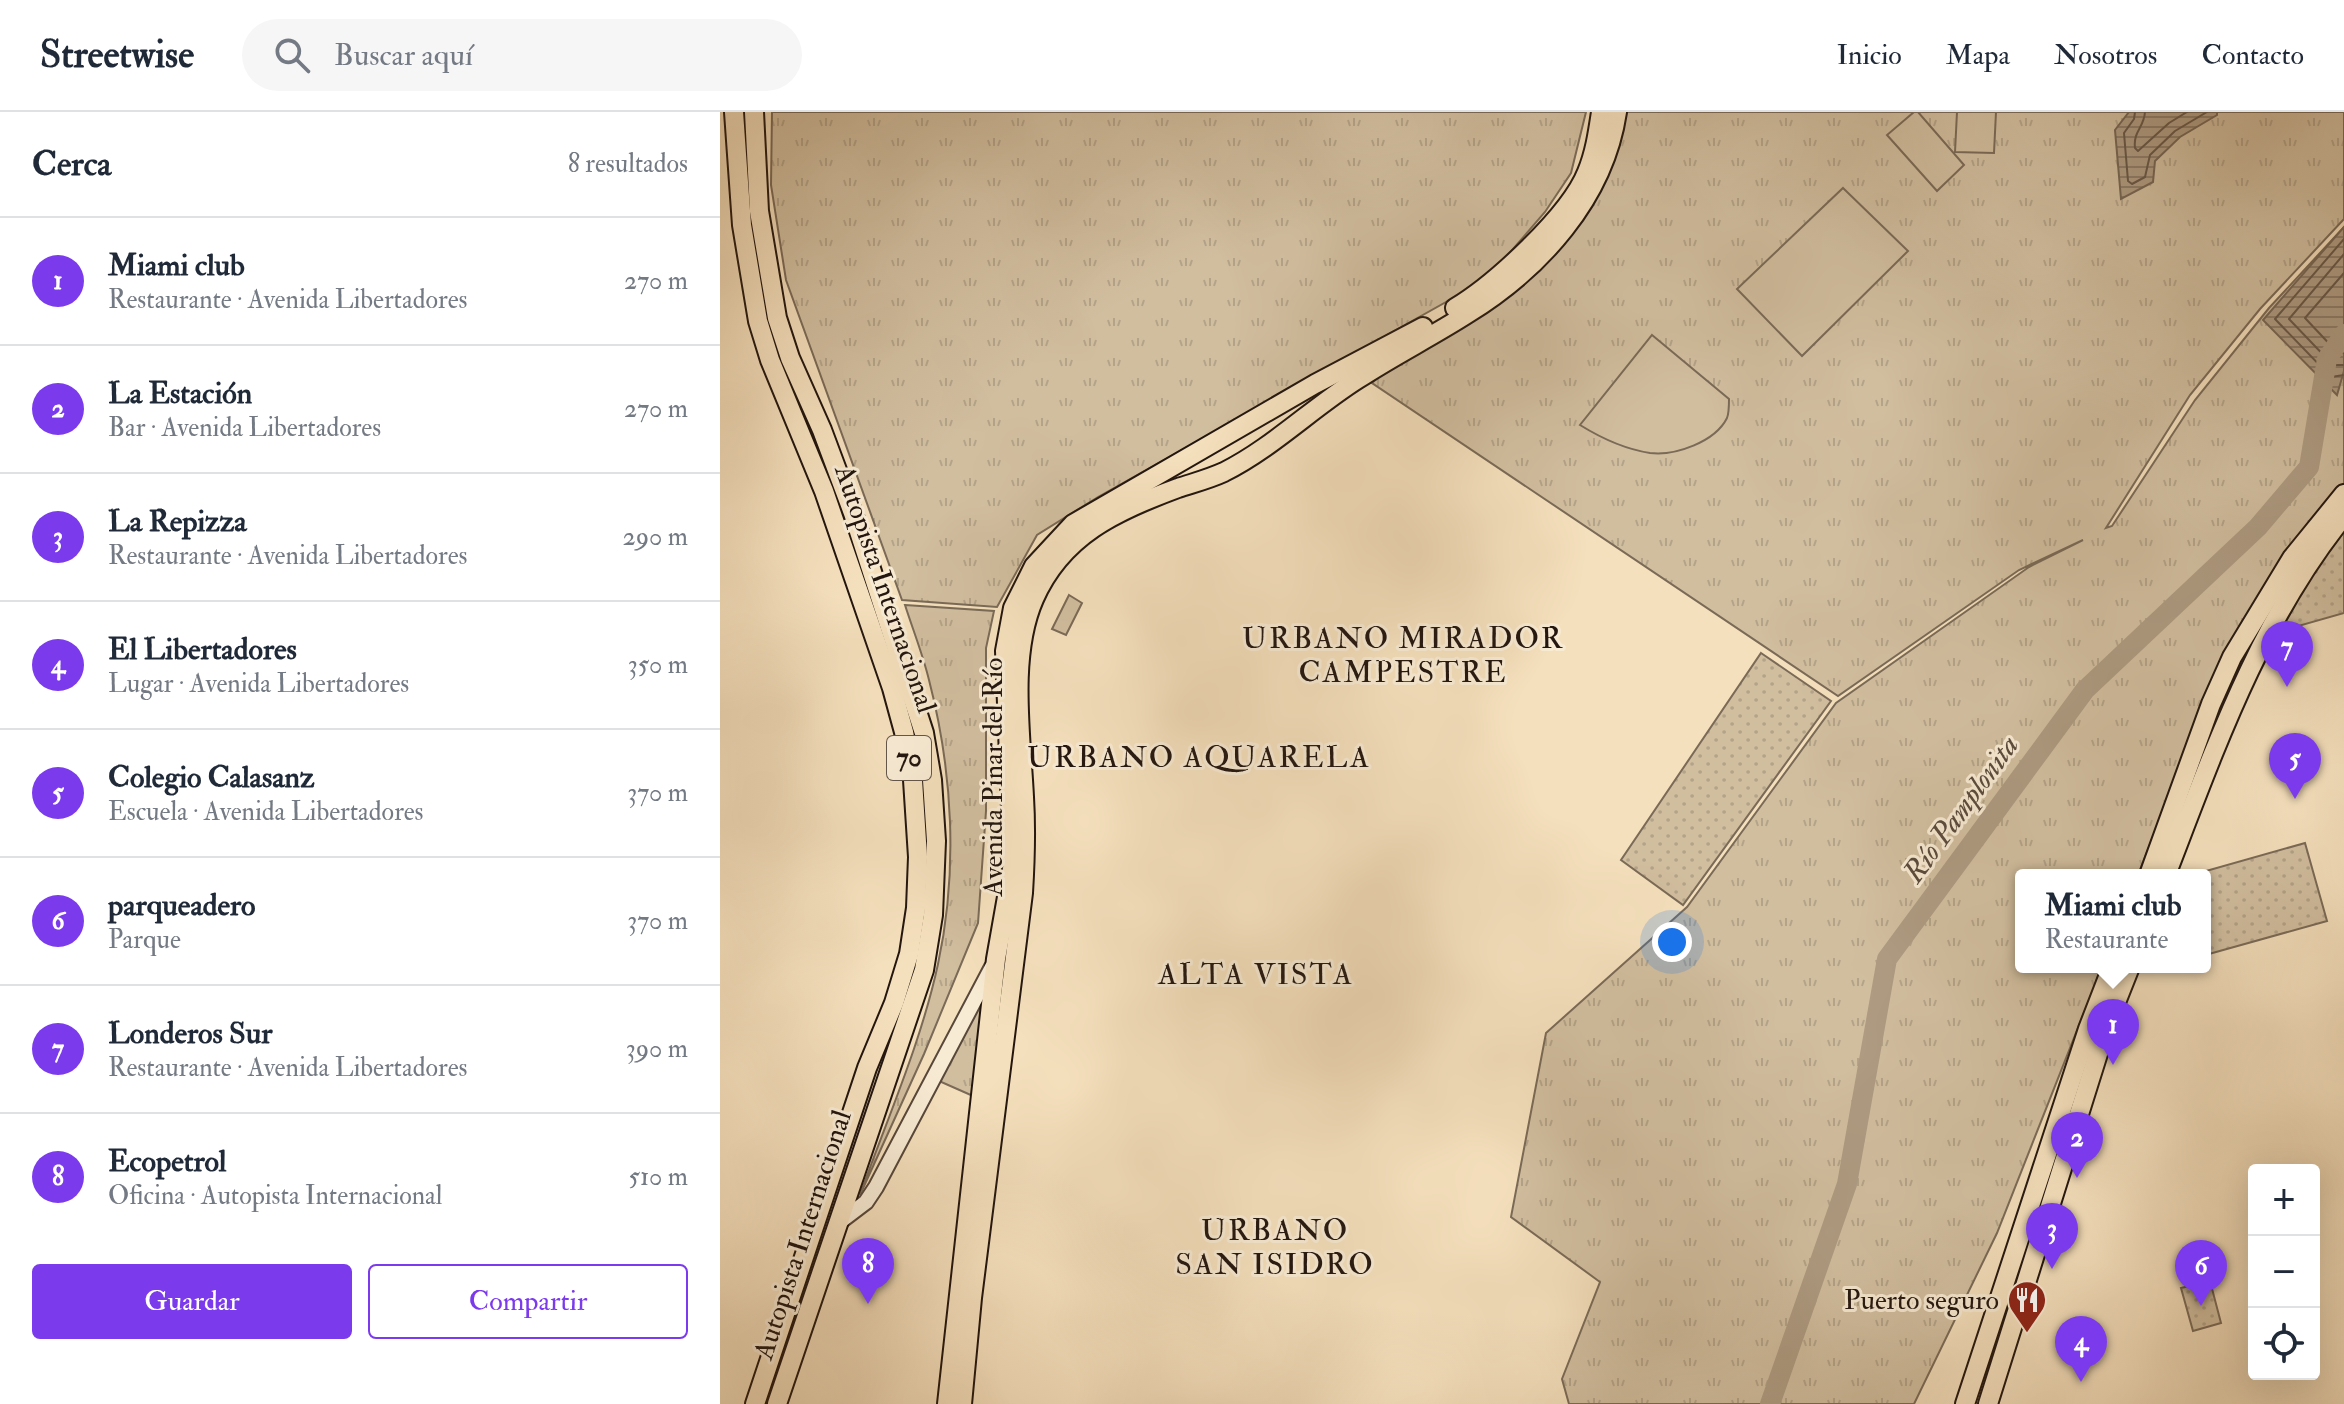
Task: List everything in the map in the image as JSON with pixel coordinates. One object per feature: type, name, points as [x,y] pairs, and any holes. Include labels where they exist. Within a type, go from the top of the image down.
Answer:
[{"type":"main road","name":"Autopista Internacional","points":[[734,112],[742,225],[758,321],[774,370],[824,491],[892,688],[913,780],[918,857],[914,928],[899,989],[867,1068],[755,1404]]},
{"type":"main road","name":"Autopista Internacional","points":[[754,112],[759,211],[777,318],[790,358],[839,473],[913,693],[928,753],[935,817],[935,896],[924,970],[777,1404]]},
{"type":"main road","name":"Avenida Pinar del Río","points":[[947,1404],[996,959],[1013,863],[1005,651],[1013,608],[1034,566],[1073,524],[1315,384],[1460,305],[1523,254],[1561,212],[1587,174],[1601,112]]},
{"type":"main road","name":"Avenida Pinar del Río","points":[[962,1404],[972,1298],[1023,893],[1026,832],[1019,674],[1026,625],[1043,582],[1067,548],[1086,531],[1155,497],[1223,472],[1268,444],[1360,377],[1468,314],[1521,275],[1564,230],[1600,175],[1613,137],[1617,112]]},
{"type":"main road","points":[[1254,421],[1247,430],[1248,441],[1257,447],[1268,444]]},
{"type":"main road","points":[[1210,447],[1223,448],[1229,456],[1229,465],[1223,472]]},
{"type":"main road","points":[[2151,869],[2211,704],[2232,657],[2292,558],[2344,494]]},
{"type":"main road","points":[[2168,869],[2264,638],[2309,561],[2344,516]]},
{"type":"main road","points":[[1965,1404],[2030,1199],[2110,973]]},
{"type":"main road","points":[[1988,1404],[2107,1025],[2128,973]]},
{"type":"street","points":[[837,1224],[866,1202],[876,1187],[996,959]]},
{"type":"green space","points":[[772,112],[1586,112],[1571,173],[1545,212],[1487,279],[1098,497],[1037,535],[997,607],[902,600],[786,280],[771,185]]},
{"type":"green space","points":[[1613,112],[2344,112],[2344,219],[2260,309],[2190,395],[2106,528],[2112,526],[2195,400],[2269,308],[2344,227],[2344,488],[2198,720],[2140,869],[2015,869],[2015,973],[2100,973],[1997,1233],[1914,1404],[1569,1404],[1562,1379],[1600,1282],[1511,1217],[1546,1033],[1687,907],[1836,703],[2029,567],[2083,540],[2019,570],[1838,696],[1372,383],[1399,357],[1547,257]]},
{"type":"green space","points":[[1918,112],[1964,165],[1937,191],[1887,135]]},
{"type":"green space","points":[[1957,112],[1996,112],[1994,153],[1955,152]]},
{"type":"green space","points":[[1843,188],[1908,251],[1802,356],[1737,289]]},
{"type":"green space","points":[[1652,335],[1729,399],[1727,418],[1721,427],[1704,440],[1682,450],[1650,453],[1631,449],[1580,425]]},
{"type":"green space","points":[[2342,525],[2344,613],[2270,634]]},
{"type":"green space","points":[[1069,595],[1082,603],[1066,635],[1052,629]]},
{"type":"green space","points":[[905,605],[994,611],[986,648],[986,811],[978,923],[924,1054],[860,1195],[903,1081],[931,993],[948,893],[950,822],[943,751],[927,671]]},
{"type":"green space","points":[[1761,653],[1831,701],[1683,905],[1621,860]]},
{"type":"green space","points":[[2305,843],[2327,921],[2211,953],[2211,870]]},
{"type":"green space","points":[[988,990],[973,1096],[939,1081]]},
{"type":"green space","points":[[2210,1281],[2221,1323],[2193,1331],[2181,1288]]},
{"type":"water","points":[[2129,112],[2217,112],[2217,115],[2180,137],[2155,161],[2153,182],[2121,199],[2115,130]]},
{"type":"water","points":[[2344,227],[2344,371],[2337,395],[2263,320]]},
{"type":"waterway","name":"Río Pamplonita","points":[[1770,1404],[1847,1184],[1887,959],[2085,690],[2258,527],[2309,467],[2327,359],[2344,334]]},
{"type":"place","name":"Londeros Sur","points":[[2287,687]]},
{"type":"place","name":"Colegio Calasanz","points":[[2295,799]]},
{"type":"place","name":"Miami club","points":[[2113,1065]]},
{"type":"place","name":"La Estación","points":[[2077,1178]]},
{"type":"place","name":"La Repizza","points":[[2052,1269]]},
{"type":"place","name":"Ecopetrol","points":[[868,1304]]},
{"type":"place","name":"parqueadero","points":[[2201,1306]]},
{"type":"place","name":"Puerto seguro","points":[[2027,1334]]},
{"type":"place","name":"El Libertadores","points":[[2081,1382]]},
{"type":"district","name":"URBANO MIRADOR CAMPESTRE","points":[[1403,655]]},
{"type":"district","name":"URBANO AQUARELA","points":[[1199,757]]},
{"type":"district","name":"ALTA VISTA","points":[[1256,974]]},
{"type":"district","name":"URBANO SAN ISIDRO","points":[[1275,1247]]}]
